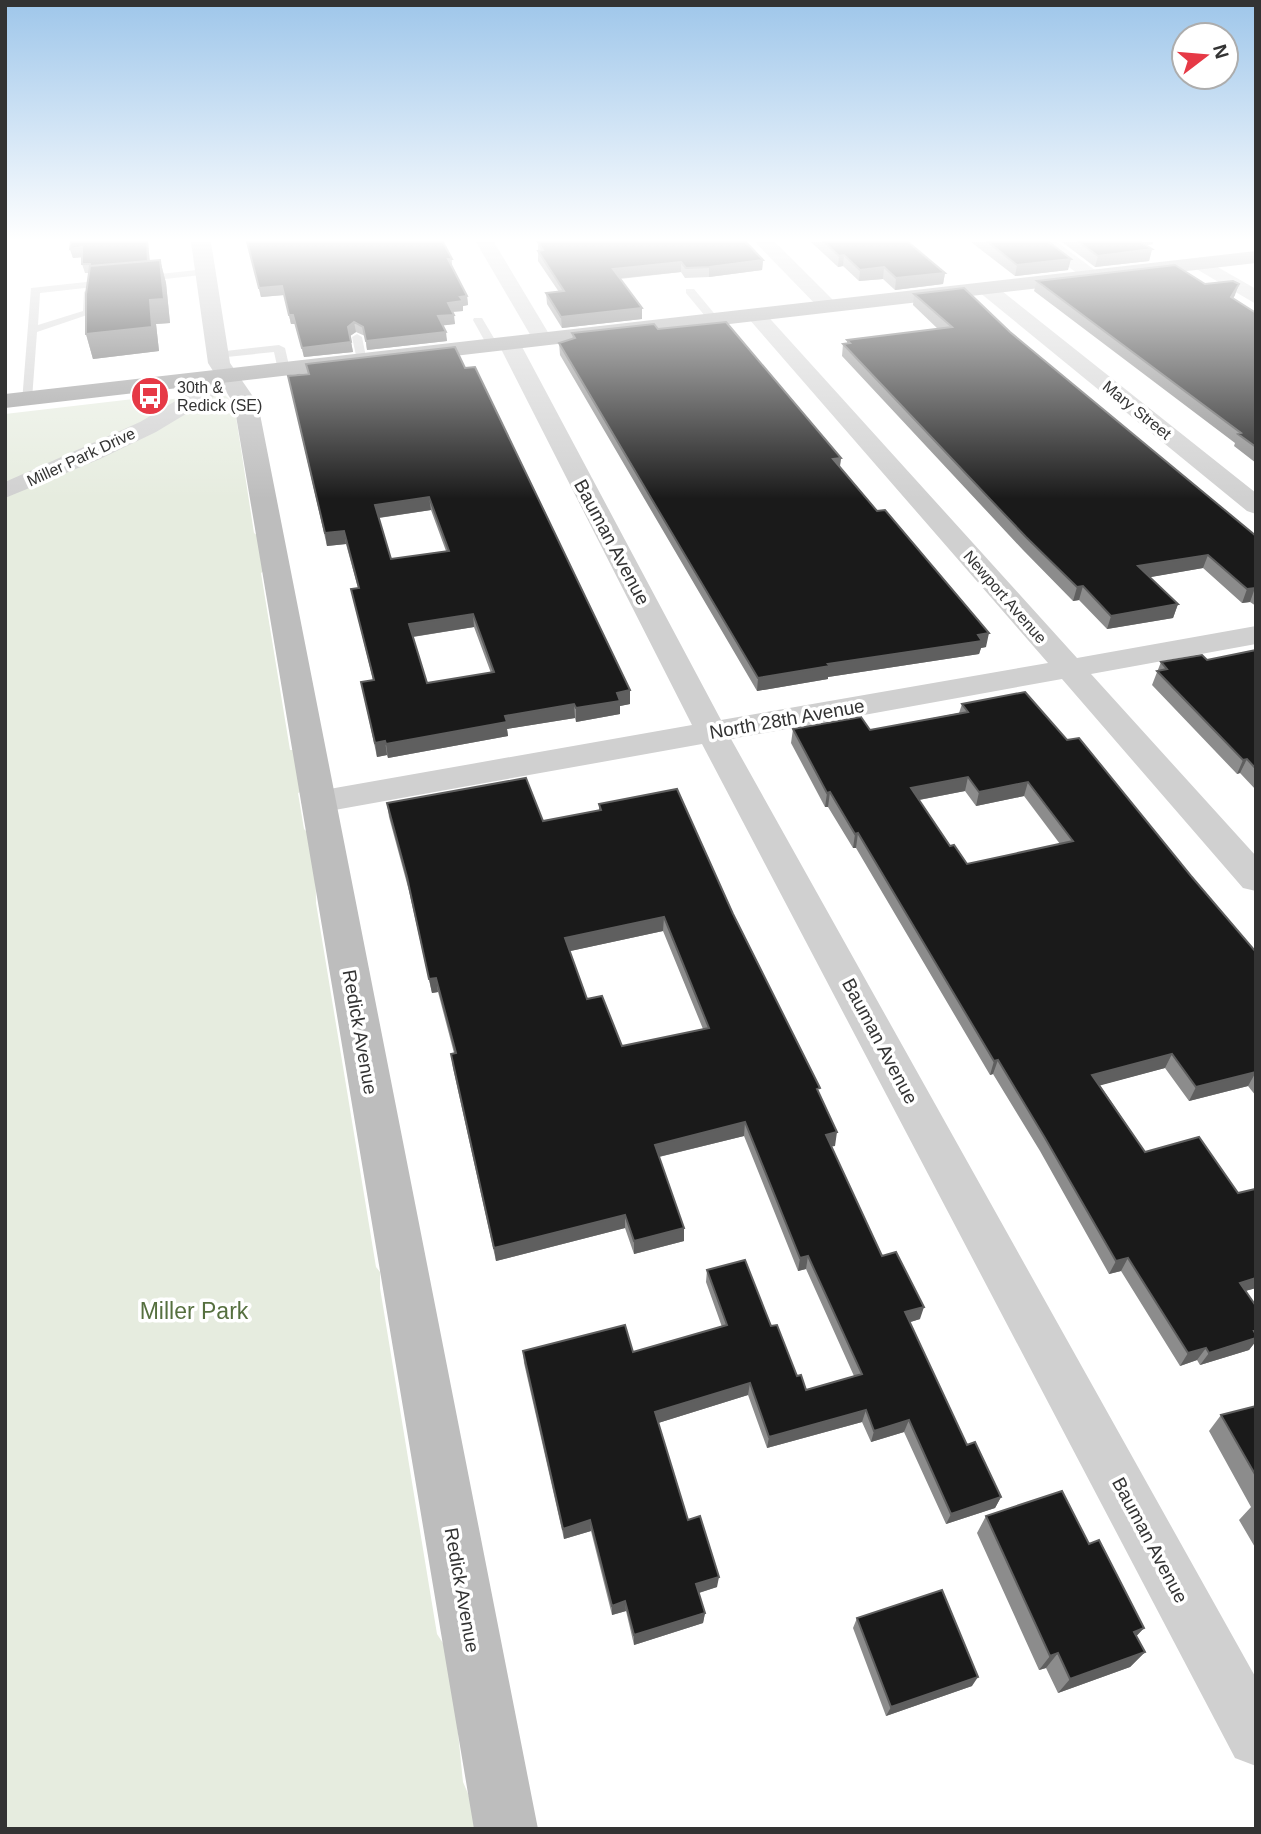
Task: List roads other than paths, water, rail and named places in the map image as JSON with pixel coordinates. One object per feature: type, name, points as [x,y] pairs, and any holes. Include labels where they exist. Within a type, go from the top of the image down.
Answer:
[{"type":"highway","points":[[16,400],[221,365],[284,370],[505,337],[621,328]]},
{"type":"street","name":"Redick Avenue","points":[[215,328],[221,365],[246,404],[506,1829]]},
{"type":"street","name":"Bauman Avenue","points":[[503,328],[505,337],[712,733],[1256,1737]]},
{"type":"street","name":"Newport Avenue","points":[[767,328],[1256,879]]},
{"type":"street","name":"Mary Street","points":[[1035,328],[1256,506]]},
{"type":"street","name":"Miller Park Drive","points":[[5,491],[155,422],[200,396],[221,365]]},
{"type":"street","name":"North 28th Avenue","points":[[318,802],[1256,635]]},
{"type":"lane","points":[[16,400],[32,330],[40,328]]},
{"type":"lane","points":[[357,337],[363,360]]},
{"type":"place","name":"30th & Redick (SE)","points":[[150,396]]},
{"type":"park label","name":"Miller Park","points":[[194,1311]]}]
